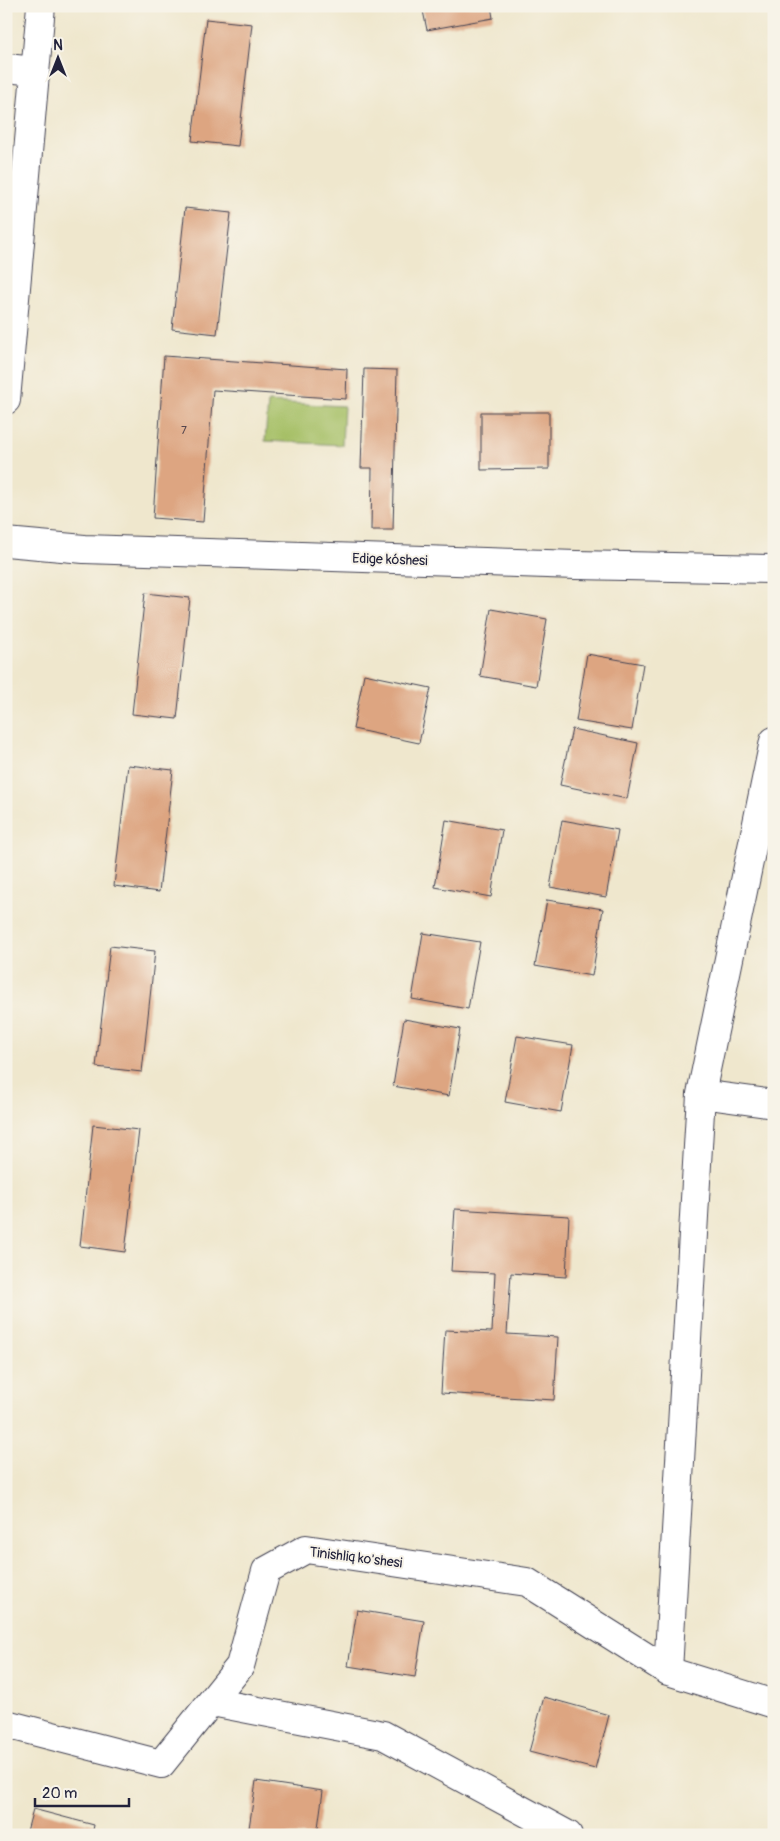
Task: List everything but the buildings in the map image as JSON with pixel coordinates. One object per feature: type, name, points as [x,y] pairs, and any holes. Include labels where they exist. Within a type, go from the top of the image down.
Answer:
[{"type":"street","points":[[6,400],[41,6]]},
{"type":"street","points":[[6,68],[35,70]]},
{"type":"street","name":"Edige kóshesi","points":[[6,542],[84,549],[774,569]]},
{"type":"street","points":[[668,1671],[701,1094],[774,741]]},
{"type":"street","points":[[701,1094],[774,1104]]},
{"type":"street","name":"Tinishliq ko'shesi","points":[[6,1724],[161,1764],[240,1666],[266,1571],[306,1549],[527,1582],[668,1671],[774,1704]]},
{"type":"street","points":[[212,1702],[383,1735],[568,1835]]},
{"type":"green space","points":[[268,402],[344,406],[342,445],[265,441]]}]
